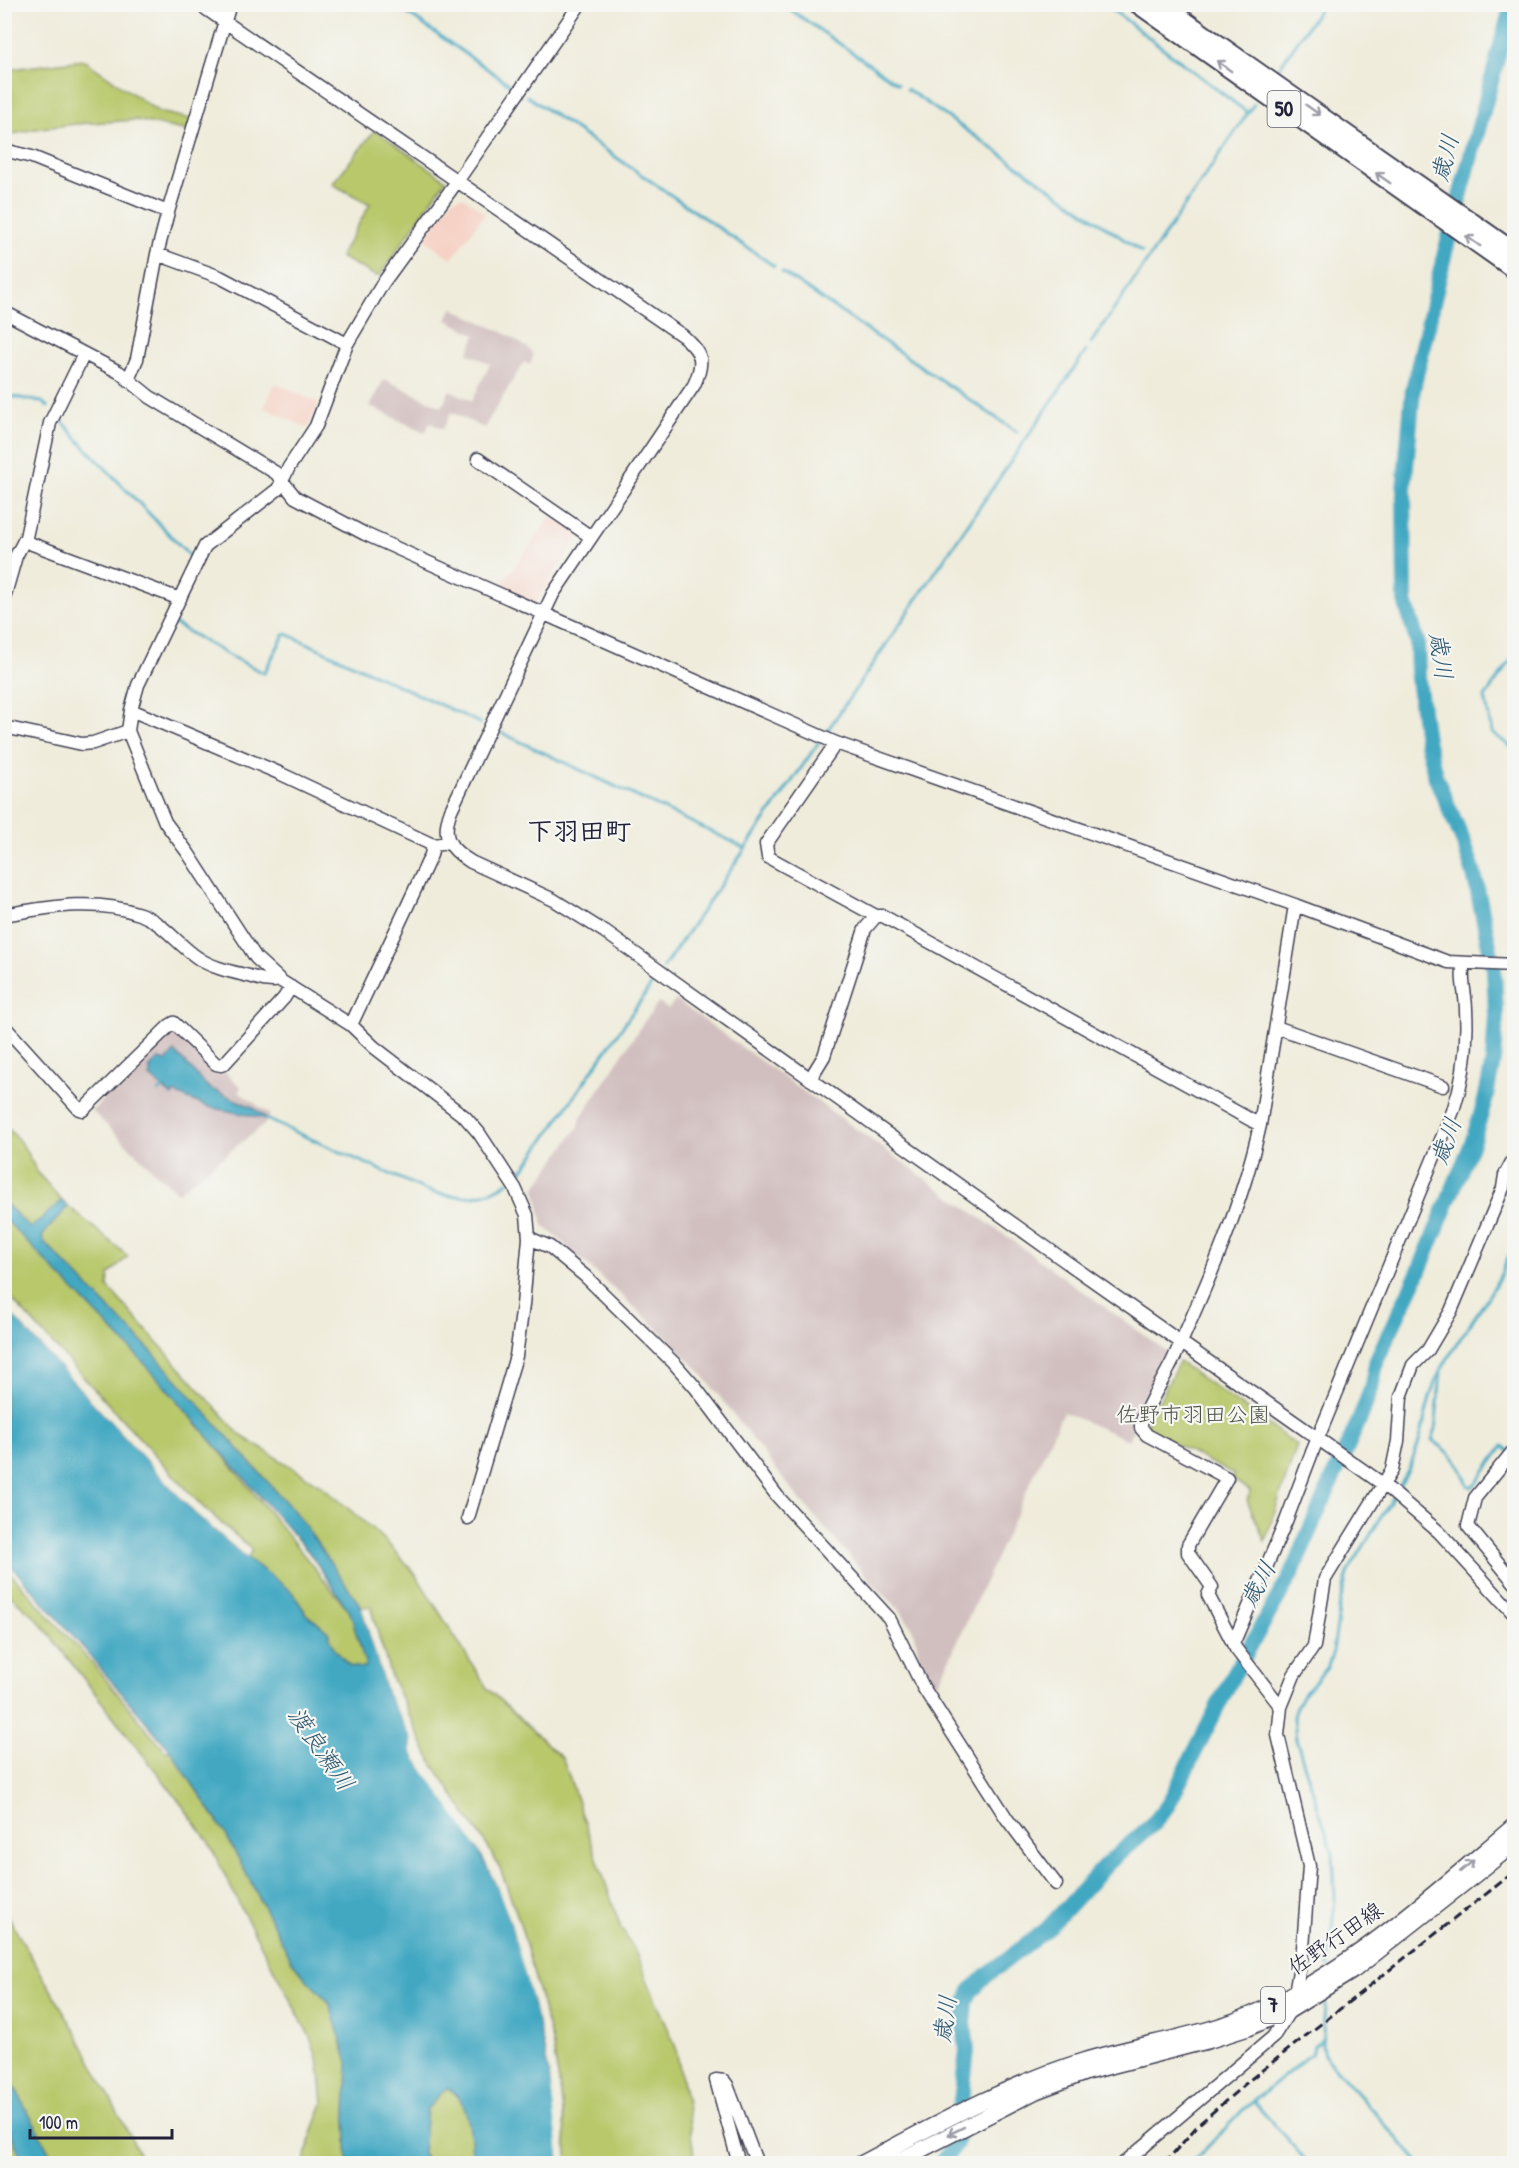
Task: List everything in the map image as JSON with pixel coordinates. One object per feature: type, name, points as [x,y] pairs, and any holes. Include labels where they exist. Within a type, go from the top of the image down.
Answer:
[{"type":"highway","name":"50","points":[[1137,4],[1515,270]]},
{"type":"highway","name":"50","points":[[1162,4],[1515,251]]},
{"type":"main road","name":"佐野行田線","points":[[861,2163],[987,2100],[1074,2064],[1207,2030],[1263,2010],[1348,1961],[1435,1893],[1515,1826]]},
{"type":"main road","name":"佐野行田線","points":[[893,2163],[1036,2091],[1087,2072],[1248,2028],[1290,2010],[1353,1970],[1515,1844]]},
{"type":"street","points":[[200,4],[683,336],[695,346],[701,360],[699,374],[694,385],[559,584],[543,614],[447,819],[448,843],[460,856],[471,862],[543,894],[566,907],[655,968],[1383,1484],[1439,1532],[1514,1612]]},
{"type":"street","points":[[128,380],[137,359],[157,254],[168,212],[230,4]]},
{"type":"street","points":[[468,1518],[516,1356],[529,1238],[527,1215],[507,1175],[479,1133],[465,1117],[374,1047],[351,1025],[286,984],[256,958],[188,853],[165,822],[128,732],[138,685],[205,546],[273,494],[284,481],[289,467],[316,426],[347,344],[382,283],[458,180],[580,4]]},
{"type":"street","points":[[4,150],[32,158],[168,212]]},
{"type":"street","points":[[157,254],[220,277],[347,344]]},
{"type":"street","points":[[4,312],[119,372],[150,397],[270,469],[284,481],[295,497],[365,534],[826,739],[1295,905],[1448,962],[1515,965]]},
{"type":"street","points":[[4,598],[16,556],[30,523],[50,423],[84,354]]},
{"type":"street","points":[[478,459],[591,537]]},
{"type":"street","points":[[24,541],[180,599]]},
{"type":"street","points":[[131,710],[279,773],[434,845],[448,843]]},
{"type":"street","points":[[4,727],[82,744],[93,743],[128,732]]},
{"type":"street","points":[[826,739],[766,844],[768,857],[876,916],[891,920],[1260,1125]]},
{"type":"street","points":[[351,1025],[434,845]]},
{"type":"street","points":[[4,915],[65,904],[128,910],[164,927],[200,960],[234,972],[286,984]]},
{"type":"street","points":[[1281,1707],[1235,1646],[1208,1595],[1212,1587],[1188,1553],[1188,1545],[1227,1478],[1147,1435],[1141,1428],[1142,1420],[1226,1237],[1253,1158],[1295,905]]},
{"type":"street","points":[[810,1079],[824,1056],[865,929],[876,916]]},
{"type":"street","points":[[1235,1646],[1320,1441],[1459,1092],[1467,1044],[1462,972],[1470,964]]},
{"type":"street","points":[[4,1026],[83,1110],[174,1023],[216,1064],[224,1064],[284,998],[286,984]]},
{"type":"street","points":[[1275,1027],[1443,1086]]},
{"type":"street","points":[[1124,2163],[1273,2037],[1290,2010],[1303,1948],[1309,1866],[1278,1735],[1281,1707],[1294,1675],[1314,1646],[1325,1579],[1392,1470],[1398,1441],[1401,1397],[1413,1365],[1428,1350],[1451,1311],[1515,1158]]},
{"type":"street","points":[[529,1238],[538,1240],[549,1247],[585,1276],[674,1364],[695,1387],[778,1497],[889,1618],[923,1687],[946,1724],[1007,1819],[1056,1884]]},
{"type":"street","points":[[1512,1454],[1475,1498],[1468,1526],[1515,1582]]},
{"type":"street","points":[[739,2163],[716,2080],[724,2081],[727,2085],[757,2163]]},
{"type":"shaded area","points":[[463,197],[485,213],[452,259],[425,240],[453,199]]},
{"type":"shaded area","points":[[452,308],[506,334],[528,348],[533,355],[530,365],[524,362],[484,428],[451,412],[443,429],[430,423],[425,433],[370,406],[384,379],[442,407],[450,390],[472,401],[490,364],[468,353],[476,335],[447,320]]},
{"type":"shaded area","points":[[275,383],[319,403],[308,428],[264,408]]},
{"type":"shaded area","points":[[551,516],[579,535],[535,604],[500,587]]},
{"type":"shaded area","points":[[676,1000],[1165,1350],[1168,1356],[1128,1440],[1063,1412],[937,1686],[919,1660],[915,1634],[901,1611],[874,1585],[793,1491],[698,1369],[654,1325],[543,1225],[535,1188],[579,1126],[581,1117],[643,1023],[659,1002],[668,1009]]},
{"type":"shaded area","points":[[175,1029],[220,1073],[225,1072],[241,1087],[239,1092],[270,1114],[264,1125],[177,1193],[92,1111],[169,1030]]},
{"type":"green space","points":[[84,60],[159,112],[191,119],[188,131],[136,120],[75,124],[35,129],[5,136],[4,70]]},
{"type":"green space","points":[[375,130],[446,180],[380,275],[376,276],[340,257],[370,204],[332,184]]},
{"type":"green space","points":[[4,1124],[22,1144],[38,1173],[62,1201],[30,1228],[5,1202]]},
{"type":"green space","points":[[68,1206],[128,1256],[109,1275],[108,1287],[240,1435],[322,1486],[383,1538],[416,1575],[487,1688],[563,1759],[621,1928],[634,1949],[675,2045],[687,2104],[695,2163],[568,2163],[561,2095],[552,2041],[519,1920],[500,1868],[433,1765],[391,1677],[370,1606],[362,1608],[299,1517],[153,1353],[44,1242],[42,1237]]},
{"type":"green space","points":[[5,1219],[147,1366],[209,1438],[350,1612],[366,1666],[360,1668],[350,1666],[335,1650],[328,1632],[306,1613],[292,1592],[247,1558],[252,1550],[202,1506],[5,1292]]},
{"type":"green space","name":"佐野市羽田公園","points":[[1179,1362],[1297,1445],[1265,1541],[1247,1500],[1251,1491],[1232,1479],[1234,1475],[1149,1430],[1147,1423]]},
{"type":"green space","points":[[4,1566],[97,1669],[166,1752],[170,1750],[225,1833],[292,1961],[329,2002],[348,2062],[346,2118],[348,2163],[305,2163],[309,2142],[323,2103],[319,2064],[310,2037],[208,1841],[37,1619],[12,1597],[5,1587]]},
{"type":"green space","points":[[5,1912],[77,2034],[144,2163],[55,2163],[5,2068]]},
{"type":"green space","points":[[446,2088],[454,2093],[465,2110],[470,2132],[472,2163],[425,2163],[423,2152],[427,2109]]},
{"type":"green space","points":[[4,2118],[23,2163],[5,2163]]},
{"type":"water","points":[[175,1052],[209,1088],[252,1107],[268,1119],[208,1107],[174,1093],[172,1096],[149,1076],[151,1073],[149,1069],[159,1059],[166,1061]]},
{"type":"water","name":"渡良瀬川","points":[[62,1201],[68,1206],[42,1237],[44,1242],[153,1353],[299,1517],[362,1608],[387,1693],[411,1737],[412,1753],[478,1850],[505,1907],[527,1979],[544,2048],[553,2094],[560,2163],[472,2163],[470,2132],[465,2110],[454,2093],[446,2088],[427,2109],[423,2152],[425,2163],[348,2163],[346,2118],[348,2062],[329,2002],[292,1961],[225,1833],[170,1750],[5,1559],[5,1307],[194,1512],[241,1553],[292,1592],[306,1613],[328,1632],[335,1650],[350,1666],[360,1668],[366,1666],[350,1612],[311,1555],[147,1366],[5,1219],[4,1202],[30,1228]]},
{"type":"water","points":[[4,2068],[55,2163],[23,2163],[5,2118]]},
{"type":"pier","points":[[4,1304],[196,1509],[249,1555],[247,1558],[194,1512]]},
{"type":"pier","points":[[365,1607],[390,1692],[414,1736],[415,1752],[485,1855],[513,1919],[546,2040],[553,2076],[563,2164],[560,2163],[550,2076],[543,2040],[510,1920],[483,1857],[412,1753],[411,1737],[387,1693],[362,1608]]},
{"type":"waterway","points":[[394,4],[509,84]]},
{"type":"waterway","points":[[782,4],[898,84]]},
{"type":"waterway","points":[[1105,4],[1248,113]]},
{"type":"waterway","points":[[1279,68],[1323,4]]},
{"type":"waterway","name":"歳川","points":[[940,2164],[956,2144],[967,2051],[964,2023],[966,2002],[970,1992],[983,1978],[1047,1929],[1107,1864],[1153,1824],[1168,1805],[1234,1674],[1292,1573],[1361,1416],[1371,1389],[1377,1359],[1419,1271],[1472,1143],[1485,1101],[1493,1061],[1496,1015],[1494,969],[1474,874],[1464,843],[1436,778],[1426,740],[1418,679],[1417,641],[1405,601],[1404,489],[1413,389],[1445,252],[1512,4]]},
{"type":"waterway","points":[[907,89],[1142,252]]},
{"type":"waterway","points":[[527,96],[774,266]]},
{"type":"waterway","points":[[1091,343],[1254,104]]},
{"type":"waterway","points":[[782,272],[1017,432]]},
{"type":"waterway","points":[[825,734],[1086,351]]},
{"type":"waterway","points":[[4,395],[42,402],[48,407]]},
{"type":"waterway","points":[[59,417],[79,441],[193,559]]},
{"type":"waterway","points":[[175,624],[264,673],[284,635],[287,634],[480,723]]},
{"type":"waterway","points":[[1514,656],[1485,697],[1492,733],[1514,749]]},
{"type":"waterway","points":[[502,733],[745,849]]},
{"type":"waterway","points":[[663,968],[821,739]]},
{"type":"waterway","points":[[514,1178],[526,1166],[659,974]]},
{"type":"waterway","points":[[159,1092],[165,1085]]},
{"type":"waterway","points":[[264,1118],[428,1191],[449,1196],[479,1195],[508,1182]]},
{"type":"waterway","points":[[1397,1491],[1415,1454],[1437,1378],[1499,1278],[1514,1242]]},
{"type":"waterway","points":[[1441,1373],[1432,1440],[1454,1459],[1468,1486],[1472,1488],[1503,1446],[1510,1452]]},
{"type":"waterway","points":[[1328,1967],[1335,1899],[1333,1854],[1296,1739],[1294,1717],[1302,1696],[1327,1668],[1333,1652],[1340,1603],[1348,1572],[1394,1496]]},
{"type":"waterway","points":[[1326,1994],[1322,2046],[1324,2055],[1420,2164]]},
{"type":"waterway","points":[[1191,2164],[1243,2110],[1312,2053],[1314,2046],[1322,2040]]},
{"type":"waterway","points":[[1253,2101],[1309,2164]]},
{"type":"railway","points":[[1164,2164],[1199,2124],[1251,2079],[1514,1872]]},
{"type":"district","name":"下羽田町","points":[[579,831]]}]
